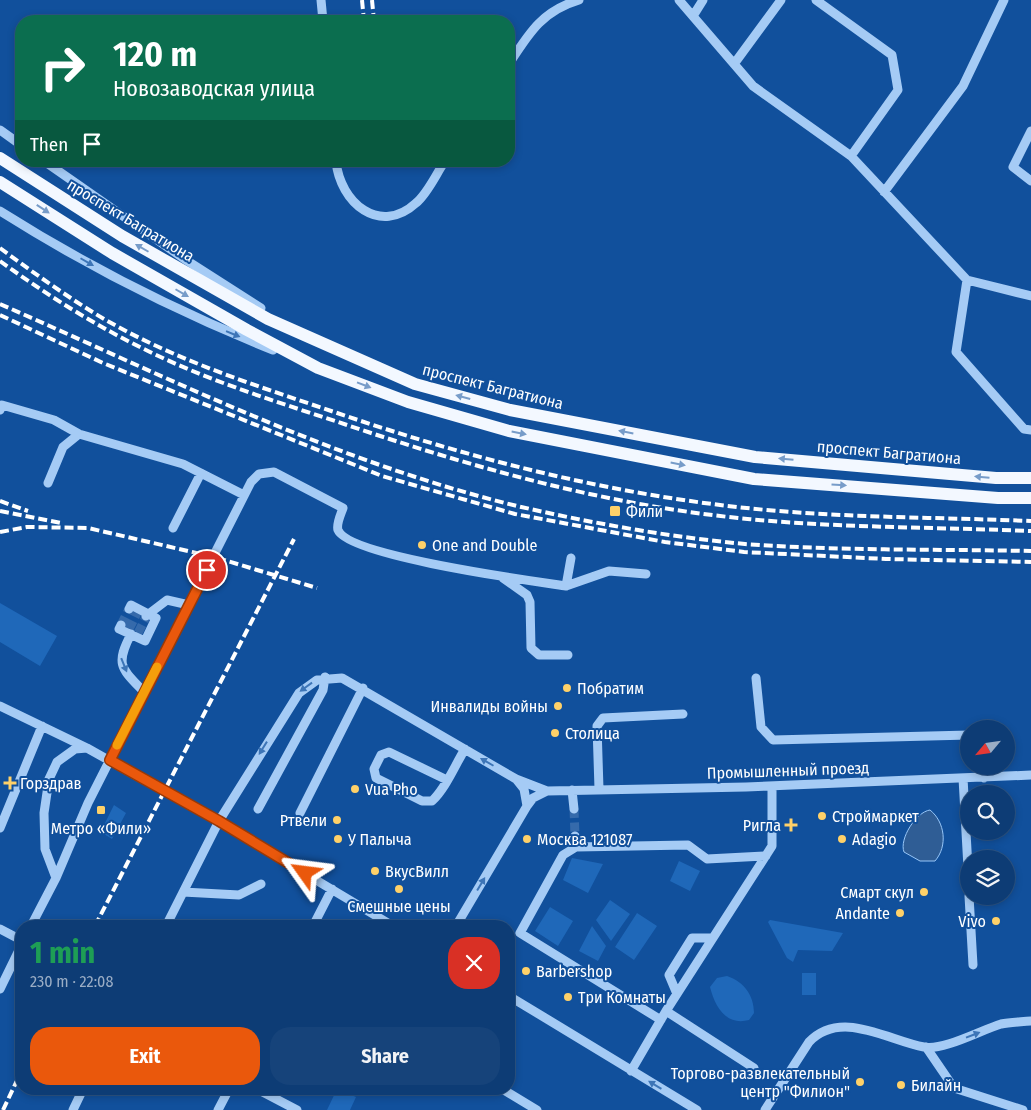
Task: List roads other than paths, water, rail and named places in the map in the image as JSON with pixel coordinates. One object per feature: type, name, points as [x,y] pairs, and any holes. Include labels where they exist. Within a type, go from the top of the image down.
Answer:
[{"type":"main road","name":"проспект Багратиона","points":[[0,158],[122,236],[268,319],[307,338],[415,384],[510,410],[755,457],[996,478],[1031,478]]},
{"type":"main road","points":[[1,182],[112,253],[247,330],[318,368],[408,402],[509,431],[754,479],[998,498],[1031,498]]},
{"type":"street","points":[[321,0],[322,15]]},
{"type":"street","points":[[515,55],[535,25],[551,11],[564,2],[579,0]]},
{"type":"street","points":[[680,0],[753,86],[851,156],[967,280],[1031,296]]},
{"type":"street","points":[[693,16],[703,0]]},
{"type":"street","points":[[734,64],[781,0]]},
{"type":"street","points":[[816,0],[892,55],[898,90],[851,156]]},
{"type":"street","points":[[884,192],[963,86],[1004,0]]},
{"type":"street","points":[[0,130],[15,141]]},
{"type":"street","points":[[1031,132],[1013,167],[1031,181]]},
{"type":"street","points":[[53,167],[186,260],[307,338]]},
{"type":"street","points":[[338,167],[343,188],[355,205],[366,213],[384,216],[402,214],[418,202],[440,167]]},
{"type":"street","points":[[0,211],[129,286],[211,325],[318,368]]},
{"type":"street","points":[[967,280],[956,352],[1024,429],[1031,430]]},
{"type":"street","points":[[0,410],[2,405],[54,420],[79,434],[183,464],[244,495]]},
{"type":"street","points":[[48,483],[63,447],[79,434]]},
{"type":"street","points":[[34,920],[56,878],[88,802],[244,495],[251,482],[259,474],[274,472],[343,508],[338,531],[344,537],[428,564],[566,586],[609,571],[646,574]]},
{"type":"street","points":[[174,528],[201,473]]},
{"type":"street","points":[[566,586],[571,558]]},
{"type":"street","points":[[499,575],[527,595],[530,602],[531,648],[539,655],[568,655]]},
{"type":"street","points":[[144,692],[129,676],[121,663],[121,654],[130,632],[145,642],[156,618],[140,612],[166,600],[189,605]]},
{"type":"street","points":[[169,920],[219,821],[299,693],[317,680],[325,677],[323,690],[258,809]]},
{"type":"street","name":"Промышленный проезд","points":[[325,677],[342,678],[363,688],[516,779],[547,791],[772,786],[1031,775]]},
{"type":"street","points":[[756,678],[761,727],[773,740],[960,735]]},
{"type":"street","points":[[300,813],[363,688]]},
{"type":"street","points":[[0,706],[87,748],[198,809],[383,920]]},
{"type":"street","points":[[599,789],[597,726],[603,718],[683,714]]},
{"type":"street","points":[[0,828],[42,726]]},
{"type":"street","points":[[56,878],[45,849],[44,812],[48,779],[57,762],[75,749],[87,748]]},
{"type":"street","points":[[446,780],[389,752],[381,755],[374,769],[376,778],[422,801],[432,801],[446,780],[466,749]]},
{"type":"street","points":[[962,778],[967,850]]},
{"type":"street","points":[[516,779],[524,789],[527,806]]},
{"type":"street","points":[[631,1070],[666,1011],[772,846],[772,786]]},
{"type":"street","points":[[572,790],[574,809]]},
{"type":"street","points":[[460,920],[527,806],[533,798],[547,791]]},
{"type":"street","points":[[575,836],[576,847]]},
{"type":"street","points":[[661,1020],[520,933],[563,855],[576,847],[688,845],[707,858],[766,856]]},
{"type":"street","points":[[183,892],[239,896],[261,884]]},
{"type":"street","points":[[316,920],[332,890]]},
{"type":"street","points":[[970,905],[973,965]]},
{"type":"street","points":[[0,929],[15,937]]},
{"type":"street","points":[[677,994],[669,975],[692,938],[713,938]]},
{"type":"street","points":[[0,989],[15,958]]},
{"type":"street","points":[[515,1000],[697,1110]]},
{"type":"street","points":[[666,1011],[754,1068]]},
{"type":"street","points":[[766,1110],[809,1042],[818,1033],[829,1028],[839,1026],[883,1033],[926,1048],[962,1039],[1002,1024],[1031,1021]]},
{"type":"street","points":[[926,1048],[954,1088],[1023,1110]]},
{"type":"street","points":[[73,1110],[80,1095]]},
{"type":"street","points":[[218,1110],[226,1095]]},
{"type":"street","points":[[268,1095],[297,1110]]},
{"type":"street","points":[[512,1095],[537,1110]]},
{"type":"tunnel","points":[[121,625],[129,609]]},
{"type":"tunnel","points":[[129,629],[137,613]]},
{"type":"tunnel","points":[[138,633],[146,617]]},
{"type":"tunnel","points":[[574,809],[575,836]]},
{"type":"railway","points":[[362,0],[363,15]]},
{"type":"railway","points":[[372,0],[373,15]]},
{"type":"railway","points":[[0,248],[94,313],[123,330],[185,359],[249,383],[394,432],[491,460],[588,483],[687,501],[737,507],[847,515],[1031,521]]},
{"type":"railway","points":[[0,261],[91,321],[148,351],[196,373],[395,441],[491,470],[638,504],[738,518],[847,525],[1031,531]]},
{"type":"railway","points":[[0,304],[190,389],[318,442],[450,488],[517,506],[630,529],[745,544],[852,549],[1031,551]]},
{"type":"railway","points":[[0,315],[103,363],[382,476],[515,514],[665,542],[744,552],[886,559],[1031,562]]},
{"type":"railway","points":[[0,501],[28,511]]},
{"type":"railway","points":[[0,511],[61,523]]},
{"type":"railway","points":[[0,532],[27,527],[88,528],[214,557],[317,588]]},
{"type":"railway","points":[[98,920],[294,539]]},
{"type":"railway","points":[[3,1110],[15,1085]]},
{"type":"place","name":"Фили","points":[[615,511]]},
{"type":"place","name":"One and Double","points":[[422,545]]},
{"type":"place","name":"Побратим","points":[[567,688]]},
{"type":"place","name":"Инвалиды войны","points":[[558,706]]},
{"type":"place","name":"Столица","points":[[555,733]]},
{"type":"place","name":"Горздрав","points":[[10,783]]},
{"type":"place","name":"Vua Pho","points":[[355,789]]},
{"type":"place","name":"Метро «Фили»","points":[[101,810]]},
{"type":"place","name":"Строймаркет","points":[[822,816]]},
{"type":"place","name":"Ртвели","points":[[337,820]]},
{"type":"place","name":"Ригла","points":[[791,825]]},
{"type":"place","name":"У Палыча","points":[[338,839]]},
{"type":"place","name":"Москва 121087","points":[[527,839]]},
{"type":"place","name":"Adagio","points":[[842,839]]},
{"type":"place","name":"ВкусВилл","points":[[375,871]]},
{"type":"place","name":"Смешные цены","points":[[399,889]]},
{"type":"place","name":"Смарт скул","points":[[924,892]]},
{"type":"place","name":"Andante","points":[[900,913]]},
{"type":"place","name":"Vivo","points":[[996,921]]},
{"type":"place","name":"Barbershop","points":[[526,971]]},
{"type":"place","name":"Три Комнаты","points":[[568,997]]},
{"type":"place","name":"Торгово-развлекательный центр \"Филион\"","points":[[860,1082]]},
{"type":"place","name":"Билайн","points":[[901,1085]]}]
